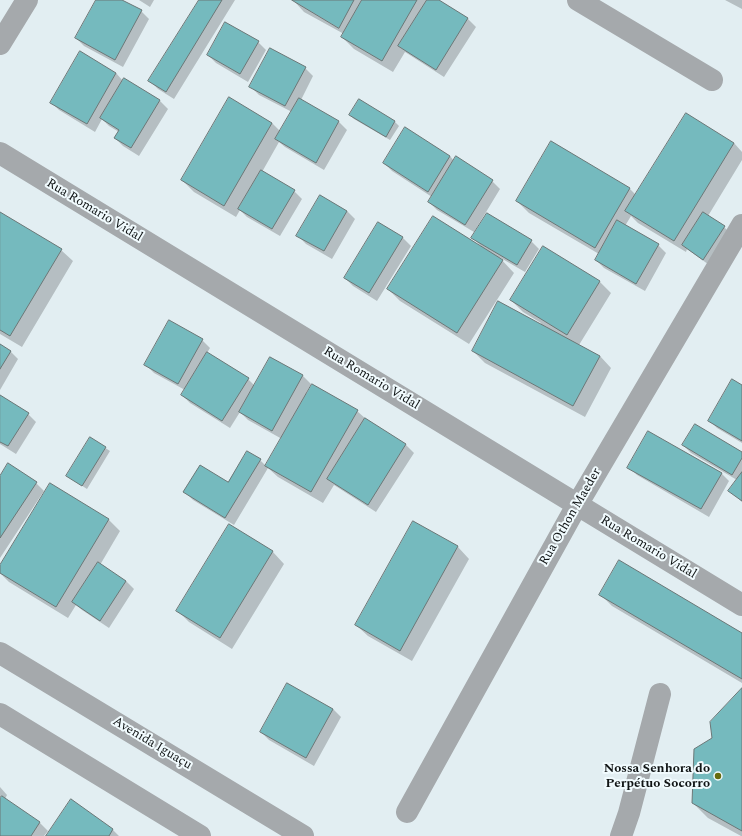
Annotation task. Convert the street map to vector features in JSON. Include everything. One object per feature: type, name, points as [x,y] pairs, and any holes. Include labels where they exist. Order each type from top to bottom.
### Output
[{"type":"street","points":[[0,44],[27,0]]},
{"type":"street","points":[[578,0],[712,80]]},
{"type":"street","name":"Rua Romario Vidal","points":[[0,153],[742,605]]},
{"type":"street","name":"Rua Othon Maeder","points":[[407,812],[577,505],[742,225]]},
{"type":"street","name":"Avenida Iguaçu","points":[[0,653],[303,836]]},
{"type":"street","points":[[621,836],[629,813],[660,694]]},
{"type":"street","points":[[0,714],[200,836]]},
{"type":"building","points":[[96,0],[122,0],[142,10],[115,60],[75,38]]},
{"type":"building","points":[[199,0],[222,0],[166,92],[148,81]]},
{"type":"building","points":[[292,0],[354,0],[339,28]]},
{"type":"building","points":[[362,0],[417,0],[382,61],[341,37]]},
{"type":"building","points":[[427,0],[439,0],[468,18],[436,70],[398,46]]},
{"type":"building","points":[[225,22],[259,41],[240,74],[207,55]]},
{"type":"building","points":[[270,48],[306,67],[285,106],[249,87]]},
{"type":"building","points":[[80,51],[116,73],[87,124],[50,103]]},
{"type":"building","points":[[124,78],[160,100],[131,148],[114,138],[119,130],[100,118]]},
{"type":"building","points":[[229,97],[272,123],[224,206],[181,180]]},
{"type":"building","points":[[299,98],[339,121],[316,163],[275,139]]},
{"type":"building","points":[[359,99],[395,121],[386,137],[349,115]]},
{"type":"building","points":[[686,113],[734,143],[674,241],[625,211]]},
{"type":"building","points":[[405,127],[450,156],[428,192],[383,163]]},
{"type":"building","points":[[551,141],[630,188],[595,248],[516,201]]},
{"type":"building","points":[[456,156],[493,180],[465,225],[428,202]]},
{"type":"building","points":[[261,170],[295,190],[272,229],[238,209]]},
{"type":"building","points":[[320,195],[347,211],[324,251],[296,236]]},
{"type":"building","points":[[0,212],[62,249],[10,336],[0,330]]},
{"type":"building","points":[[703,212],[725,226],[703,260],[682,245]]},
{"type":"building","points":[[487,213],[532,240],[517,265],[471,238]]},
{"type":"building","points":[[433,216],[503,260],[457,333],[387,289]]},
{"type":"building","points":[[617,220],[659,244],[636,284],[595,260]]},
{"type":"building","points":[[378,222],[403,237],[369,293],[344,278]]},
{"type":"building","points":[[543,246],[600,281],[567,335],[510,300]]},
{"type":"building","points":[[498,301],[600,356],[573,406],[472,351]]},
{"type":"building","points":[[169,320],[203,339],[178,384],[144,365]]},
{"type":"building","points":[[0,344],[11,351],[0,369]]},
{"type":"building","points":[[207,352],[249,378],[222,421],[181,395]]},
{"type":"building","points":[[270,357],[303,375],[272,431],[239,412]]},
{"type":"building","points":[[732,379],[742,385],[742,441],[708,421]]},
{"type":"building","points":[[312,384],[358,410],[311,492],[265,466]]},
{"type":"building","points":[[0,395],[29,413],[8,446],[0,442]]},
{"type":"building","points":[[365,418],[406,444],[368,505],[327,479]]},
{"type":"building","points":[[695,424],[742,452],[742,458],[732,475],[682,445]]},
{"type":"building","points":[[648,431],[722,473],[701,509],[627,468]]},
{"type":"building","points":[[90,437],[106,447],[82,486],[66,476]]},
{"type":"building","points":[[247,451],[261,459],[225,518],[183,492],[200,465],[228,482]]},
{"type":"building","points":[[8,463],[37,482],[0,538],[0,476]]},
{"type":"building","points":[[742,472],[742,501],[728,491]]},
{"type":"building","points":[[50,483],[109,519],[56,607],[0,573],[0,565]]},
{"type":"building","points":[[413,521],[458,546],[400,651],[355,625]]},
{"type":"building","points":[[229,524],[273,551],[220,638],[176,611]]},
{"type":"building","points":[[619,560],[742,633],[742,679],[599,595]]},
{"type":"building","points":[[98,562],[126,581],[100,621],[72,602]]},
{"type":"building","points":[[287,683],[333,709],[306,758],[260,732]]},
{"type":"building","name":"Nossa Senhora do Perpétuo Socorro","points":[[742,688],[742,831],[692,803],[694,749],[712,738],[710,722]]},
{"type":"building","points":[[2,796],[40,822],[31,836],[0,836],[0,798]]},
{"type":"building","points":[[71,799],[113,829],[109,836],[46,836]]},
{"type":"place","name":"Nossa Senhora do Perpétuo Socorro","points":[[718,776]]}]
